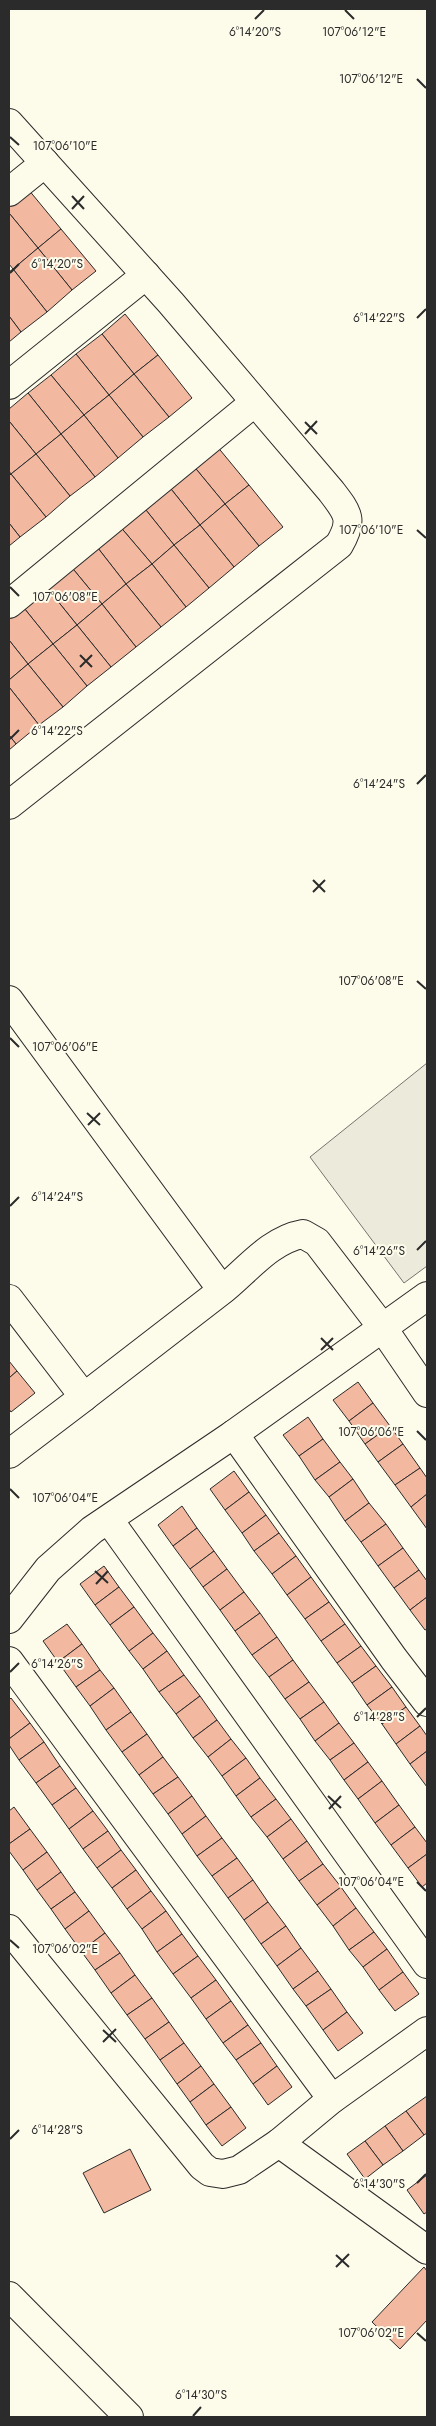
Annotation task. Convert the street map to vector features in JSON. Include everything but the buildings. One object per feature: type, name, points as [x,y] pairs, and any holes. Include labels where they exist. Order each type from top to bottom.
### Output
[{"type":"main road","points":[[9,123],[146,275],[342,505],[348,523],[348,531],[339,545],[9,805]]},
{"type":"main road","points":[[9,192],[45,163]]},
{"type":"main road","points":[[9,385],[146,275]]},
{"type":"main road","points":[[9,604],[254,402]]},
{"type":"main road","points":[[9,1000],[222,1290]]},
{"type":"main road","points":[[9,1454],[222,1290],[277,1243],[289,1236],[303,1234],[317,1242],[382,1327],[427,1393]]},
{"type":"main road","points":[[9,1619],[48,1569],[92,1530],[234,1434],[427,1296]]},
{"type":"main road","points":[[9,1299],[84,1397]]},
{"type":"main road","points":[[234,1434],[394,1659],[427,1702]]},
{"type":"main road","points":[[109,1520],[427,1964]]},
{"type":"main road","points":[[9,1661],[332,2099]]},
{"type":"main road","points":[[9,1929],[202,2166],[210,2172],[223,2174],[238,2170],[279,2142],[332,2099],[427,2031]]},
{"type":"main road","points":[[279,2142],[424,2242]]},
{"type":"main road","points":[[9,2296],[128,2417]]},
{"type":"shaded area","points":[[427,1063],[427,1266],[404,1283],[310,1157]]}]
